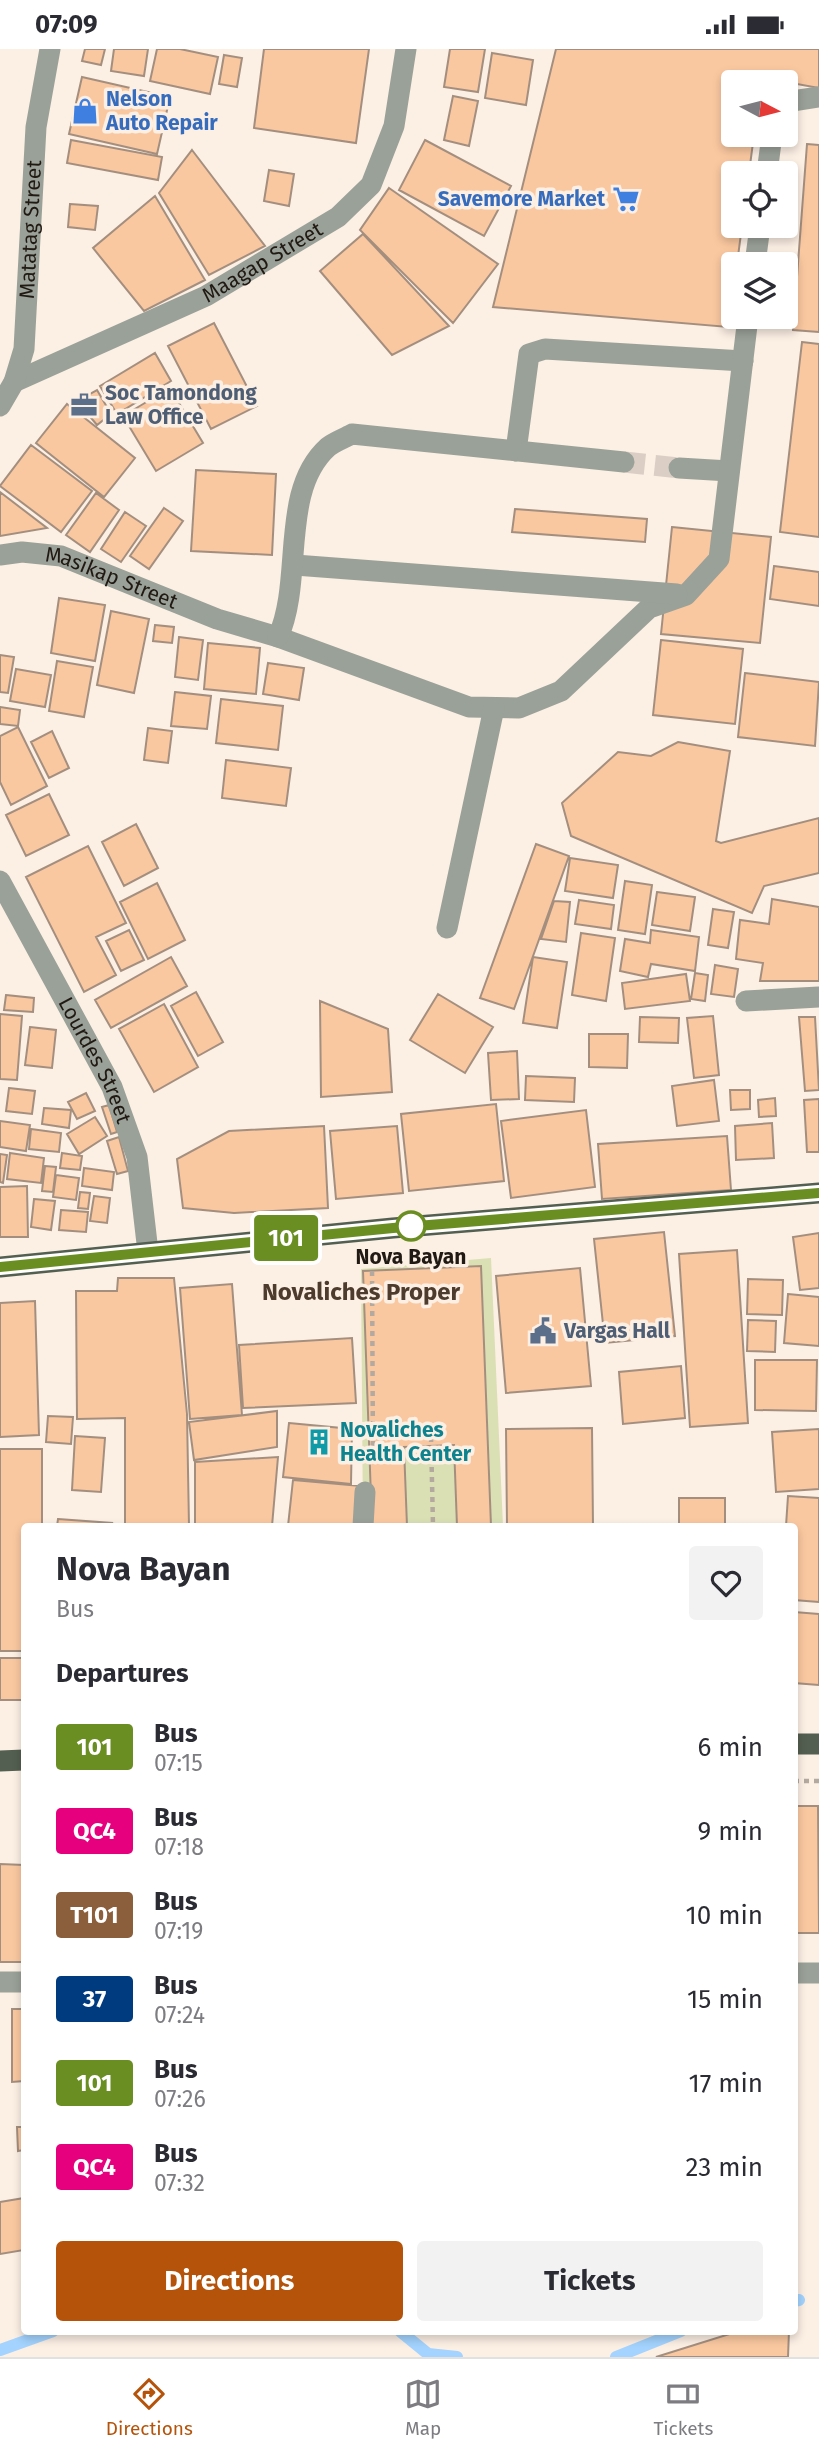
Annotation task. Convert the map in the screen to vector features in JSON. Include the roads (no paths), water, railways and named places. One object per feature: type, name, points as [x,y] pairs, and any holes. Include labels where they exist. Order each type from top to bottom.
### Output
[{"type":"main road","points":[[0,1267],[393,1228],[819,1193]]},
{"type":"main road","points":[[798,1744],[819,1744]]},
{"type":"main road","points":[[0,1761],[21,1760]]},
{"type":"street","name":"Matatag Street","points":[[0,406],[15,382],[24,349],[35,139],[50,49]]},
{"type":"street","name":"Maagap Street","points":[[15,382],[206,296],[338,217],[371,185],[394,126],[406,49]]},
{"type":"street","points":[[798,100],[819,97]]},
{"type":"street","points":[[295,565],[686,595],[719,559],[747,329]]},
{"type":"street","points":[[516,451],[529,354],[545,349],[743,361]]},
{"type":"street","points":[[278,637],[285,623],[295,565],[295,520],[309,474],[328,447],[352,435],[624,462]]},
{"type":"street","points":[[679,468],[729,471]]},
{"type":"street","name":"Masikap Street","points":[[0,555],[31,552],[61,556],[217,619],[278,637],[469,707],[519,708],[561,691],[649,608],[686,595]]},
{"type":"street","points":[[447,928],[494,708]]},
{"type":"street","name":"Lourdes Street","points":[[0,881],[10,918],[112,1087],[137,1157],[148,1252]]},
{"type":"street","points":[[746,1001],[819,997]]},
{"type":"street","points":[[363,1523],[365,1492]]},
{"type":"street","points":[[798,1973],[819,1973]]},
{"type":"street","points":[[0,1982],[21,1982]]},
{"type":"waterway","points":[[0,2350],[42,2335]]},
{"type":"waterway","points":[[405,2335],[428,2354],[457,2357]]},
{"type":"waterway","points":[[616,2357],[671,2335]]},
{"type":"tunnel","points":[[624,462],[679,468]]},
{"type":"place","name":"Nelson Auto Repair","points":[[85,111]]},
{"type":"place","name":"Savemore Market","points":[[626,199]]},
{"type":"place","name":"Soc Tamondong Law Office","points":[[84,405]]},
{"type":"place","name":"Nova Bayan","points":[[411,1226]]},
{"type":"place","name":"Vargas Hall","points":[[543,1331]]},
{"type":"place","name":"Novaliches Health Center","points":[[319,1442]]},
{"type":"district","name":"Novaliches Proper","points":[[361,1292]]}]
